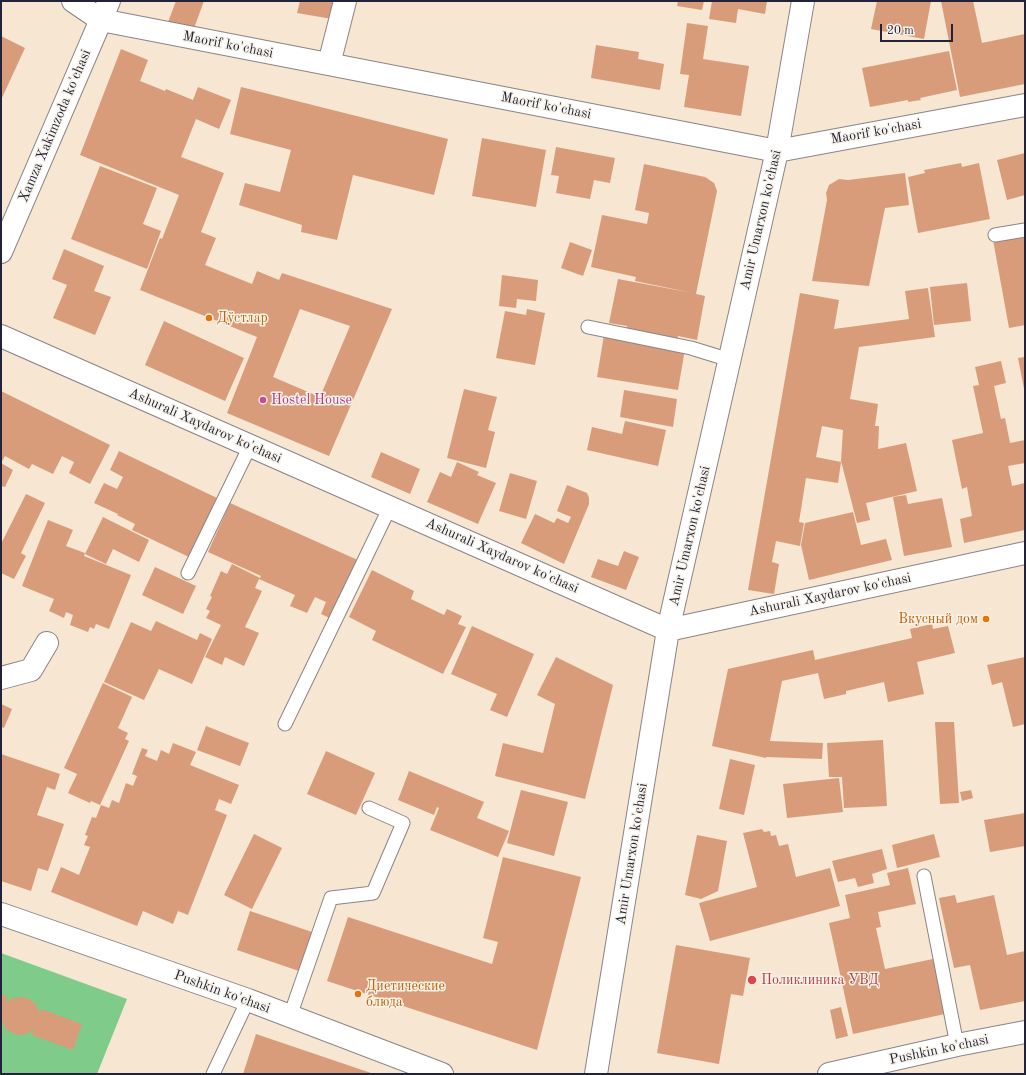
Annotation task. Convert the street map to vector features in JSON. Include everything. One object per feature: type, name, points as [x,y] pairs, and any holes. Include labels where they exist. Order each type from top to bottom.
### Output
[{"type":"street","name":"Maorif ko'chasi","points":[[73,1],[105,11],[329,64],[777,151],[1025,105]]},
{"type":"street","points":[[329,64],[345,1]]},
{"type":"street","name":"Amir Umarxon ko'chasi","points":[[596,1074],[668,630],[777,151],[803,1]]},
{"type":"street","name":"Xamza Xakimzoda ko'chasi","points":[[1,252],[105,11]]},
{"type":"street","name":"Ashurali Xaydarov ko'chasi","points":[[1,336],[668,630],[1025,553]]},
{"type":"street","points":[[1,678],[31,670],[47,643]]},
{"type":"street","name":"Pushkin ko'chasi","points":[[1,914],[248,1000],[442,1074]]},
{"type":"street","name":"Pushkin ko'chasi","points":[[829,1074],[957,1045],[1025,1032]]},
{"type":"lane","points":[[995,236],[1025,230]]},
{"type":"lane","points":[[588,327],[691,348],[730,360]]},
{"type":"lane","points":[[188,573],[250,446]]},
{"type":"lane","points":[[285,724],[390,507]]},
{"type":"lane","points":[[290,1016],[331,898],[373,893],[403,823],[369,808]]},
{"type":"lane","points":[[924,876],[957,1045]]},
{"type":"lane","points":[[213,1074],[248,1000]]},
{"type":"green space","points":[[1,953],[127,999],[97,1074],[1,1074]]},
{"type":"building","points":[[176,1],[204,1],[193,31],[168,22]]},
{"type":"building","points":[[300,1],[342,1],[338,20],[297,13]]},
{"type":"building","points":[[678,1],[704,1],[702,10],[677,6]]},
{"type":"building","points":[[712,1],[767,1],[765,14],[738,9],[736,23],[709,19]]},
{"type":"building","points":[[877,1],[931,1],[924,39],[871,29]]},
{"type":"building","points":[[941,1],[973,1],[982,43],[1025,34],[1025,84],[960,97]]},
{"type":"building","points":[[687,23],[708,26],[703,59],[749,66],[741,116],[684,107],[689,75],[680,74]]},
{"type":"building","points":[[1,36],[25,48],[1,100]]},
{"type":"building","points":[[596,45],[639,52],[638,59],[664,64],[660,90],[591,78]]},
{"type":"building","points":[[121,49],[148,60],[140,81],[165,91],[166,89],[193,100],[198,87],[231,100],[219,129],[196,119],[181,157],[224,173],[201,232],[216,238],[205,265],[252,284],[257,271],[279,280],[282,273],[392,309],[329,456],[227,413],[257,337],[140,290],[160,238],[162,239],[179,195],[80,155]],"holes":[[[300,309],[350,326],[320,397],[273,377]]]},
{"type":"building","points":[[949,51],[957,90],[920,98],[921,100],[908,102],[908,100],[870,107],[862,68]]},
{"type":"building","points":[[241,87],[448,139],[434,195],[353,175],[337,240],[301,232],[302,225],[239,205],[245,183],[280,192],[291,150],[230,134]]},
{"type":"building","points":[[482,138],[546,150],[536,207],[472,196]]},
{"type":"building","points":[[556,147],[615,158],[610,183],[594,180],[590,199],[556,193],[559,176],[551,175]]},
{"type":"building","points":[[1025,153],[1025,195],[1007,200],[997,160]]},
{"type":"building","points":[[961,163],[962,167],[979,163],[990,219],[918,233],[908,177],[925,173],[924,170]]},
{"type":"building","points":[[644,164],[705,177],[714,183],[717,191],[696,294],[705,296],[697,340],[678,336],[677,341],[626,331],[627,326],[609,323],[618,279],[693,293],[635,281],[636,277],[591,267],[602,215],[647,224],[649,213],[635,210]]},
{"type":"building","points":[[100,166],[157,188],[143,224],[161,231],[147,269],[71,239]]},
{"type":"building","points":[[905,173],[909,205],[885,208],[869,286],[812,281],[827,200],[826,193],[829,185],[839,179],[848,180]]},
{"type":"building","points":[[1025,235],[1025,325],[1009,328],[993,240]]},
{"type":"building","points":[[570,242],[592,250],[583,276],[561,268]]},
{"type":"building","points":[[64,249],[104,266],[94,291],[111,297],[95,335],[53,318],[67,285],[52,279]]},
{"type":"building","points":[[502,275],[538,280],[536,301],[517,299],[516,308],[499,306]]},
{"type":"building","points":[[967,283],[971,321],[934,325],[930,287]]},
{"type":"building","points":[[928,288],[935,337],[859,347],[850,399],[878,404],[875,426],[879,426],[878,449],[906,443],[917,491],[866,503],[870,520],[857,523],[841,461],[843,430],[822,426],[816,457],[841,462],[838,483],[806,478],[799,522],[804,523],[800,546],[776,541],[772,562],[779,564],[774,594],[748,590],[800,293],[839,300],[834,329],[909,319],[905,291]]},
{"type":"building","points":[[527,309],[545,313],[535,365],[496,358],[505,311],[526,315]]},
{"type":"building","points":[[164,321],[244,358],[225,401],[145,365]]},
{"type":"building","points":[[604,335],[685,349],[678,390],[597,377]]},
{"type":"building","points":[[1025,357],[1025,389],[1024,389],[1018,358]]},
{"type":"building","points":[[1001,361],[1006,383],[994,386],[1001,419],[1005,418],[1010,443],[1025,440],[1025,463],[1008,466],[1012,486],[1025,483],[1025,530],[964,543],[960,519],[972,516],[967,487],[962,489],[952,440],[983,433],[973,386],[979,385],[975,367]]},
{"type":"building","points":[[464,389],[497,397],[488,430],[495,432],[486,468],[447,458]]},
{"type":"building","points":[[624,390],[677,399],[673,427],[620,417]]},
{"type":"building","points":[[1,391],[110,445],[90,484],[69,473],[74,462],[62,456],[53,474],[32,464],[29,469],[5,456],[1,463]]},
{"type":"building","points":[[625,421],[666,430],[658,466],[587,450],[592,427],[622,434]]},
{"type":"building","points":[[119,451],[217,498],[189,557],[132,530],[135,524],[94,503],[104,483],[117,489],[123,477],[110,470]]},
{"type":"building","points":[[381,452],[420,469],[410,494],[371,477]]},
{"type":"building","points":[[457,462],[479,472],[477,475],[496,483],[478,524],[427,502],[440,472],[451,477]]},
{"type":"building","points":[[1,463],[13,470],[5,487],[1,486]]},
{"type":"building","points":[[510,473],[537,481],[526,519],[499,511]]},
{"type":"building","points":[[567,485],[587,493],[589,504],[564,564],[521,543],[535,514],[554,523],[557,518],[568,523],[571,517],[557,511]]},
{"type":"building","points":[[26,494],[45,503],[21,553],[26,556],[14,579],[1,573],[1,544]]},
{"type":"building","points":[[906,495],[908,504],[942,498],[952,547],[904,556],[893,497]]},
{"type":"building","points":[[230,503],[360,561],[334,620],[321,614],[326,602],[315,597],[307,613],[290,606],[295,595],[259,579],[255,588],[262,591],[245,627],[259,633],[244,666],[225,657],[222,665],[205,657],[221,625],[206,618],[210,611],[206,609],[221,571],[227,574],[232,564],[260,578],[261,576],[208,552]]},
{"type":"building","points":[[853,512],[861,545],[886,539],[892,560],[809,580],[801,545],[805,523]]},
{"type":"building","points":[[103,517],[149,540],[139,562],[113,549],[106,564],[85,554]]},
{"type":"building","points":[[48,520],[73,530],[66,546],[85,553],[84,556],[131,575],[109,629],[96,624],[94,629],[90,627],[88,632],[70,625],[73,615],[66,612],[64,618],[49,611],[54,599],[22,586]]},
{"type":"building","points":[[624,551],[639,557],[626,590],[591,577],[598,559],[618,566]]},
{"type":"building","points":[[155,567],[196,586],[183,614],[142,595]]},
{"type":"building","points":[[372,570],[414,591],[411,599],[444,615],[447,609],[462,616],[458,624],[466,627],[443,674],[372,640],[376,631],[349,617]]},
{"type":"building","points":[[156,621],[197,640],[200,633],[212,639],[192,684],[159,669],[144,700],[104,682],[131,622],[151,631]]},
{"type":"building","points":[[932,624],[933,629],[948,626],[955,653],[917,662],[924,694],[888,702],[884,682],[846,691],[846,694],[824,699],[818,673],[782,681],[770,741],[823,743],[822,759],[766,758],[712,746],[728,669],[813,650],[815,660],[912,638],[910,629]]},
{"type":"building","points":[[472,626],[534,654],[507,717],[490,710],[497,694],[451,674]]},
{"type":"building","points":[[556,657],[613,685],[585,799],[495,776],[503,743],[543,753],[555,704],[537,695]]},
{"type":"building","points":[[1025,657],[1025,724],[1013,727],[1002,682],[992,685],[987,665]]},
{"type":"building","points":[[103,683],[132,697],[118,728],[128,733],[125,739],[129,741],[100,805],[91,801],[90,803],[68,793],[77,774],[64,768]]},
{"type":"building","points":[[1,704],[12,709],[4,728],[1,727]]},
{"type":"building","points":[[935,722],[954,722],[959,803],[940,804]]},
{"type":"building","points":[[206,726],[249,743],[240,766],[197,750]]},
{"type":"building","points":[[883,740],[887,806],[844,808],[842,777],[829,777],[827,743]]},
{"type":"building","points":[[173,743],[196,752],[190,765],[239,785],[231,804],[219,799],[215,810],[227,815],[188,915],[178,911],[173,924],[143,911],[137,926],[51,892],[61,867],[79,875],[90,847],[84,845],[88,836],[85,835],[92,817],[96,818],[101,805],[109,808],[112,800],[119,803],[126,783],[133,786],[137,776],[132,774],[142,748],[148,750],[145,756],[157,761],[161,750],[169,754]]},
{"type":"building","points":[[326,751],[375,773],[356,815],[307,794]]},
{"type":"building","points":[[1,754],[60,774],[55,790],[47,787],[37,815],[64,824],[48,871],[38,868],[31,891],[1,881]]},
{"type":"building","points":[[730,759],[755,765],[744,815],[719,809]]},
{"type":"building","points":[[409,771],[484,802],[477,818],[509,831],[498,857],[430,830],[439,808],[437,807],[434,815],[398,800]]},
{"type":"building","points":[[839,778],[843,812],[787,818],[783,784]]},
{"type":"building","points":[[521,790],[568,802],[554,856],[507,843]]},
{"type":"building","points":[[971,790],[973,798],[962,801],[960,792]]},
{"type":"building","points":[[1025,813],[1025,846],[990,852],[984,820]]},
{"type":"building","points":[[762,829],[764,832],[770,831],[771,836],[776,835],[779,846],[788,844],[796,877],[830,868],[840,906],[710,941],[699,903],[757,887],[743,833]]},
{"type":"building","points":[[254,834],[282,848],[252,909],[224,895]]},
{"type":"building","points":[[934,834],[940,857],[897,868],[892,845]]},
{"type":"building","points":[[697,835],[727,841],[718,891],[701,899],[685,895]]},
{"type":"building","points":[[882,849],[887,869],[872,874],[874,883],[858,887],[855,878],[838,882],[832,861]]},
{"type":"building","points":[[503,857],[581,877],[537,1050],[327,981],[348,917],[492,964],[498,942],[483,938]]},
{"type":"building","points":[[908,868],[916,904],[878,912],[881,927],[876,928],[885,969],[933,959],[945,1014],[853,1034],[829,923],[850,918],[845,895],[890,885],[887,873]]},
{"type":"building","points":[[955,895],[957,903],[994,895],[1007,955],[1025,951],[1025,1001],[980,1010],[970,965],[954,968],[939,898]]},
{"type":"building","points":[[250,911],[312,932],[299,971],[237,950]]},
{"type":"building","points":[[676,945],[750,958],[743,996],[731,994],[719,1064],[657,1053]]},
{"type":"building","points":[[1,994],[8,997],[7,1002],[14,998],[23,997],[31,1000],[37,1006],[40,1014],[41,1009],[82,1024],[73,1050],[32,1035],[34,1030],[27,1034],[18,1035],[10,1032],[4,1026],[1,1017]]},
{"type":"building","points":[[841,1007],[848,1036],[836,1039],[830,1010]]},
{"type":"building","points":[[256,1034],[374,1074],[243,1074]]},
{"type":"place","name":"Дўстлар","points":[[209,318]]},
{"type":"place","name":"Hostel House","points":[[263,400]]},
{"type":"place","name":"Вкусный дом","points":[[986,619]]},
{"type":"place","name":"Поликлиника УВД","points":[[752,980]]},
{"type":"place","name":"Диетические блюда","points":[[358,994]]}]
